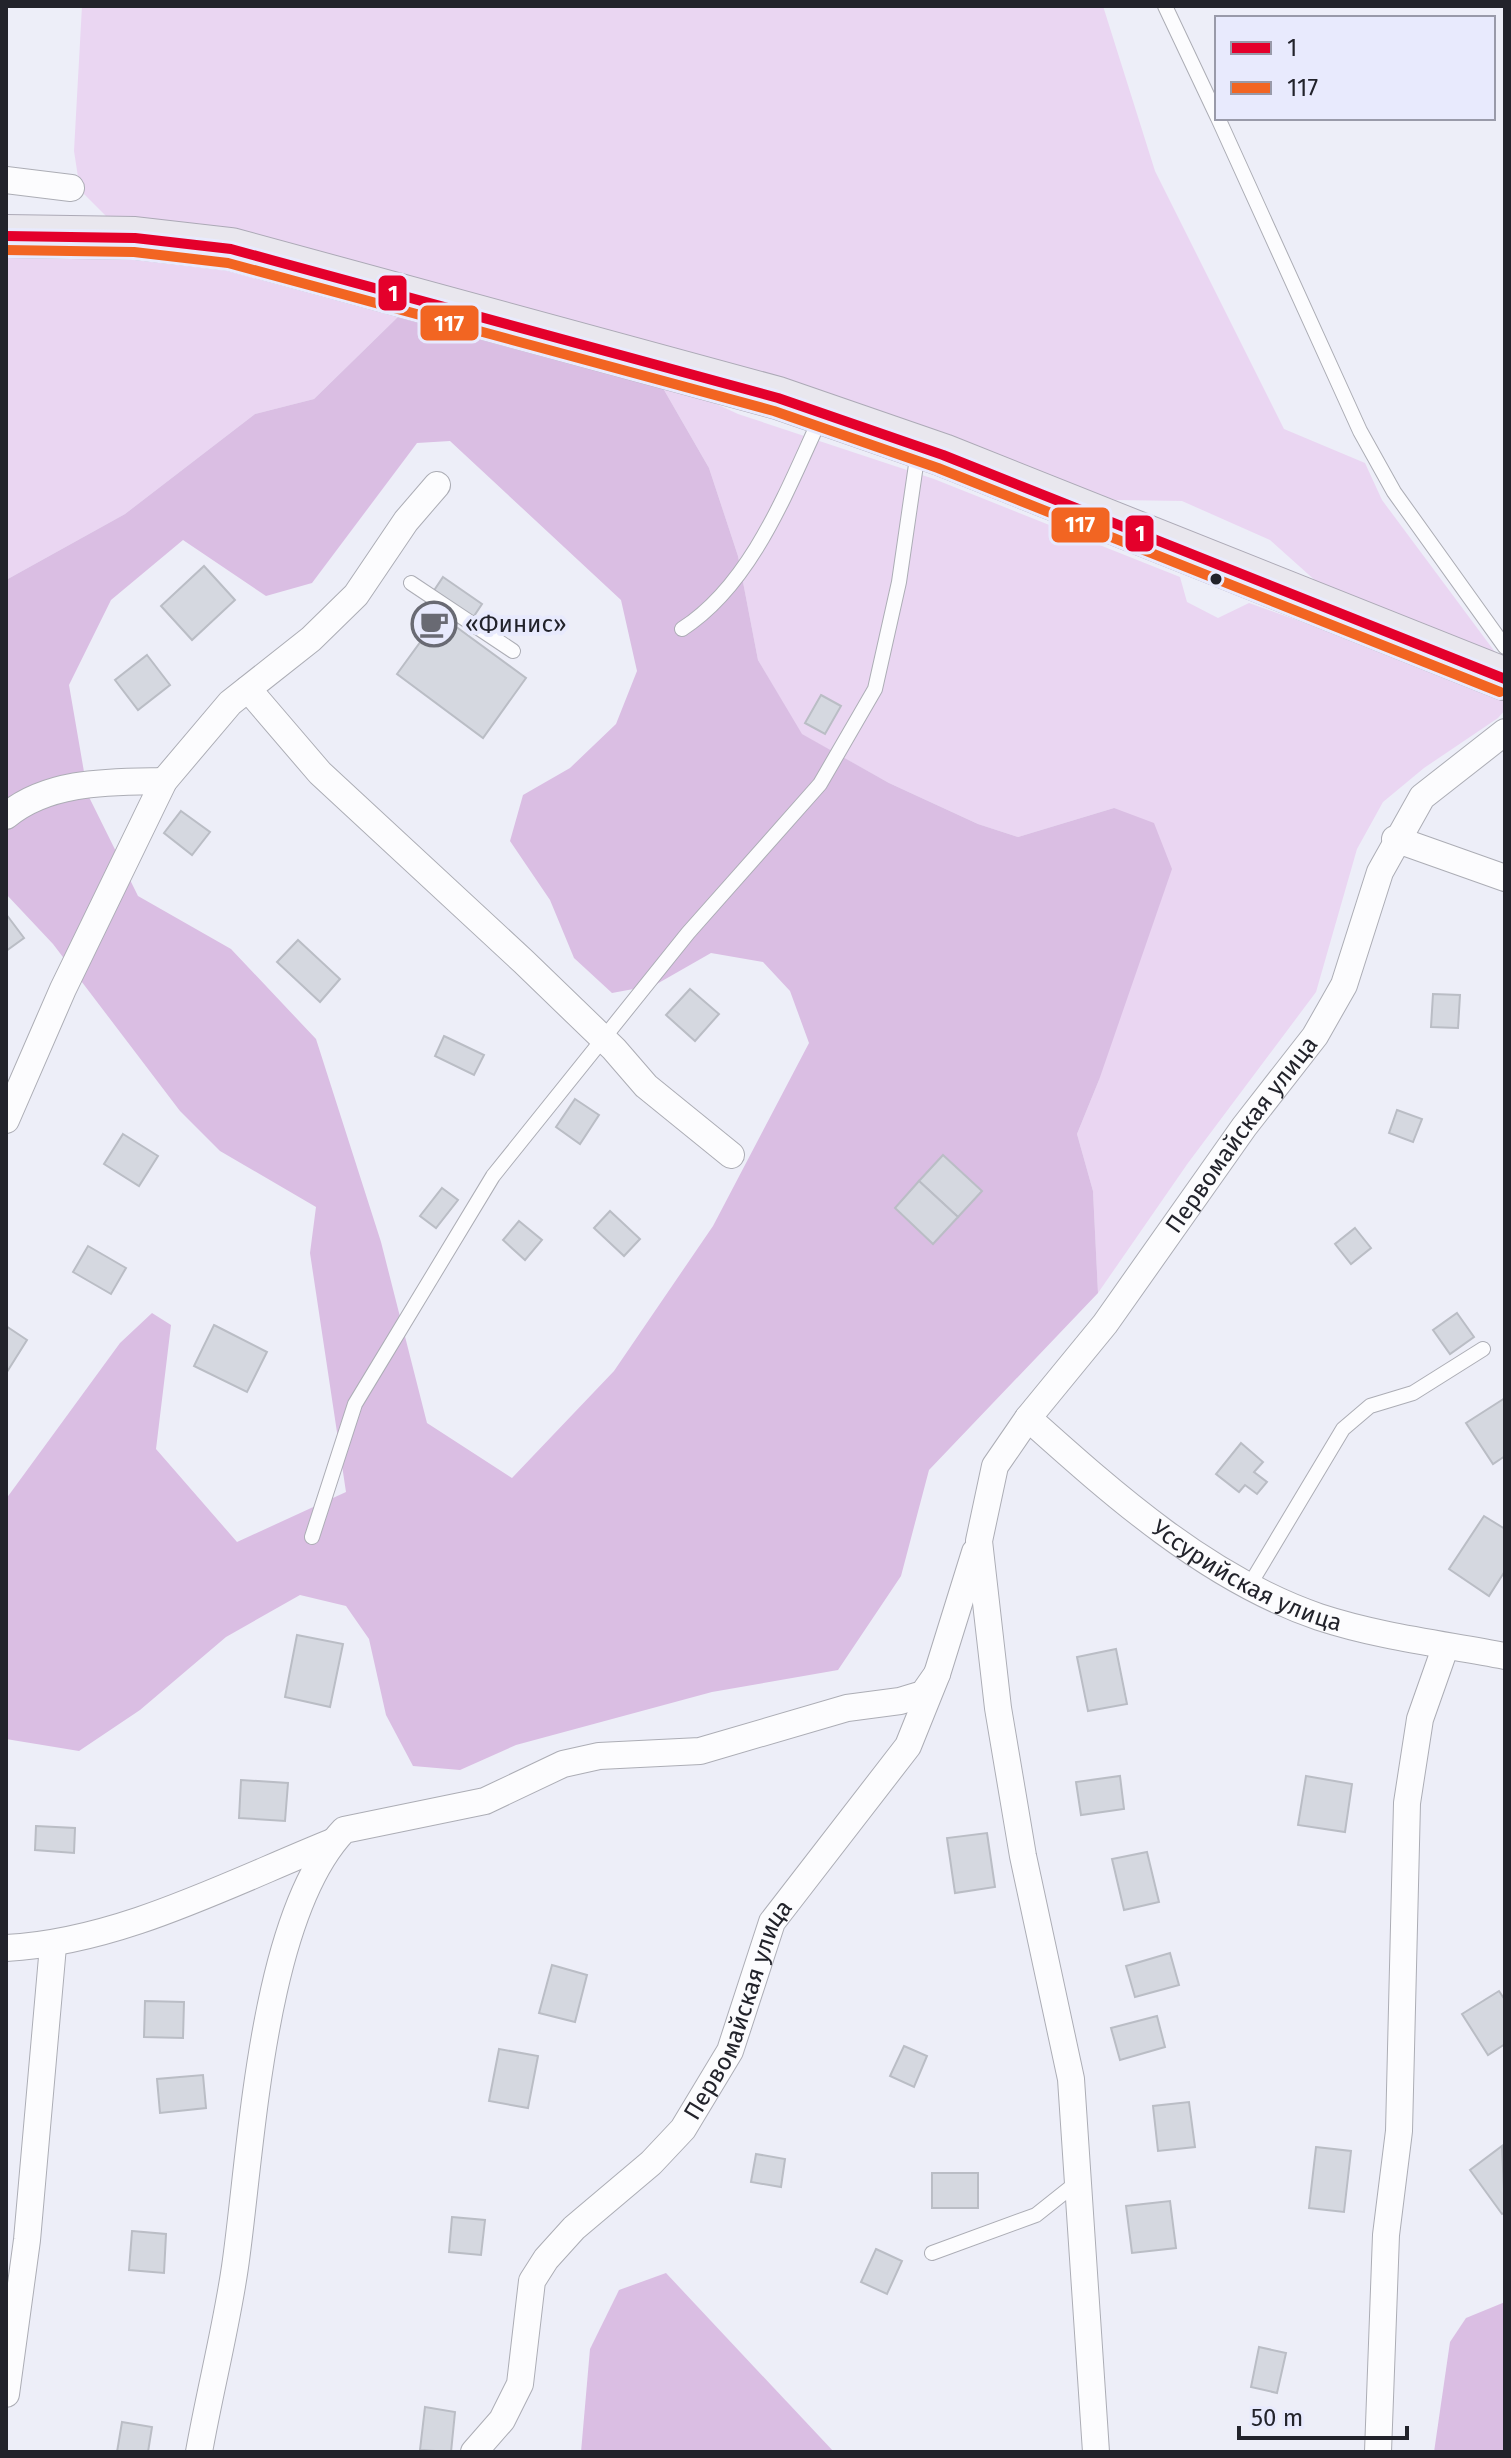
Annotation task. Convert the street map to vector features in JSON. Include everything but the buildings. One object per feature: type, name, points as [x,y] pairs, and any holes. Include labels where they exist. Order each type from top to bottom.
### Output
[{"type":"main road","points":[[6,236],[135,238],[231,249],[531,329],[822,413],[1208,558],[1505,679]]},
{"type":"street","points":[[6,180],[71,188]]},
{"type":"street","points":[[6,1120],[63,989],[164,781],[230,703],[311,639],[356,595],[406,521],[437,485]]},
{"type":"street","points":[[248,689],[320,773],[604,1039],[646,1086],[731,1155]]},
{"type":"street","name":"Первомайская улица","points":[[474,2452],[502,2420],[520,2384],[532,2281],[546,2259],[574,2228],[651,2163],[683,2129],[730,2051],[772,1922],[908,1746],[937,1674],[979,1541],[995,1466],[1028,1418],[1105,1324],[1244,1127],[1315,1036],[1344,985],[1380,872],[1395,839],[1422,797],[1505,732]]},
{"type":"street","points":[[6,816],[50,791],[104,782],[164,781]]},
{"type":"street","points":[[1395,839],[1505,878]]},
{"type":"street","name":"Уссурийская улица","points":[[1028,1418],[1110,1491],[1249,1586],[1319,1617],[1445,1648],[1505,1656]]},
{"type":"street","name":"Первомайская улица","points":[[979,1541],[998,1708],[1034,1917],[1071,2079],[1080,2180],[1081,2275],[1096,2452]]},
{"type":"street","points":[[1378,2452],[1386,2235],[1399,2131],[1407,1803],[1420,1719],[1445,1648]]},
{"type":"street","points":[[199,2452],[235,2268],[255,2098],[276,1983],[300,1905],[332,1842],[344,1830],[485,1801],[563,1764],[599,1756],[700,1751],[847,1708],[900,1701],[923,1694],[937,1674]]},
{"type":"street","points":[[6,1948],[53,1946],[156,1913],[332,1842]]},
{"type":"street","points":[[6,2394],[27,2240],[53,1946]]},
{"type":"lane","points":[[1165,6],[1215,111]]},
{"type":"lane","points":[[1219,120],[1360,431],[1394,492],[1505,647]]},
{"type":"lane","points":[[682,629],[705,614],[769,530],[822,413]]},
{"type":"lane","points":[[312,1537],[355,1404],[493,1176],[688,933],[820,784],[875,689],[899,582],[919,447]]},
{"type":"lane","points":[[411,583],[513,651]]},
{"type":"lane","points":[[1249,1586],[1343,1429],[1370,1406],[1413,1393],[1483,1349]]},
{"type":"lane","points":[[932,2253],[1036,2215],[1080,2180]]},
{"type":"shaded area","points":[[82,6],[1103,6],[1155,171],[1284,429],[1365,463],[1382,500],[1495,652],[1318,583],[1270,540],[1182,501],[1116,500],[291,246],[202,224],[106,216],[80,190],[74,151]]},
{"type":"shaded area","points":[[6,252],[239,265],[404,311],[314,399],[255,414],[125,514],[6,580]]},
{"type":"shaded area","points":[[404,311],[656,376],[709,468],[738,556],[758,660],[802,734],[889,783],[978,824],[1018,837],[1114,808],[1154,823],[1172,869],[1099,1080],[1077,1134],[1093,1191],[1098,1293],[929,1470],[901,1576],[838,1670],[712,1692],[516,1745],[460,1770],[413,1766],[386,1715],[369,1639],[346,1606],[300,1595],[226,1637],[140,1710],[79,1751],[6,1739],[6,1499],[120,1343],[152,1313],[171,1325],[156,1449],[237,1542],[346,1492],[310,1253],[316,1207],[220,1151],[180,1111],[53,944],[6,894],[6,580],[125,514],[255,414],[314,399]],"holes":[[[450,441],[621,600],[637,671],[616,724],[570,768],[523,795],[510,841],[550,900],[574,958],[612,993],[655,985],[711,953],[763,962],[790,991],[809,1043],[713,1226],[614,1371],[512,1478],[427,1423],[381,1242],[316,1039],[231,949],[138,896],[88,795],[69,685],[111,600],[183,540],[266,596],[312,583],[417,443]]]},
{"type":"shaded area","points":[[656,376],[738,414],[934,479],[1180,577],[1187,602],[1218,618],[1249,603],[1505,694],[1505,710],[1498,718],[1424,768],[1383,802],[1357,849],[1316,992],[1188,1163],[1098,1293],[1093,1191],[1077,1134],[1099,1080],[1114,808],[1018,837],[978,824],[889,783],[801,734],[758,660],[738,556],[709,468]]},
{"type":"shaded area","points":[[666,2273],[834,2452],[581,2452],[590,2349],[619,2290]]},
{"type":"shaded area","points":[[1505,2302],[1505,2452],[1434,2452],[1450,2342],[1466,2318]]},
{"type":"transit line","name":"1","points":[[6,236],[135,238],[231,249],[778,398],[943,455],[1505,679]]},
{"type":"transit line","name":"117","points":[[6,250],[134,252],[228,263],[774,411],[938,468],[1500,692]]},
{"type":"place","name":"«Финис»","points":[[434,624]]}]
